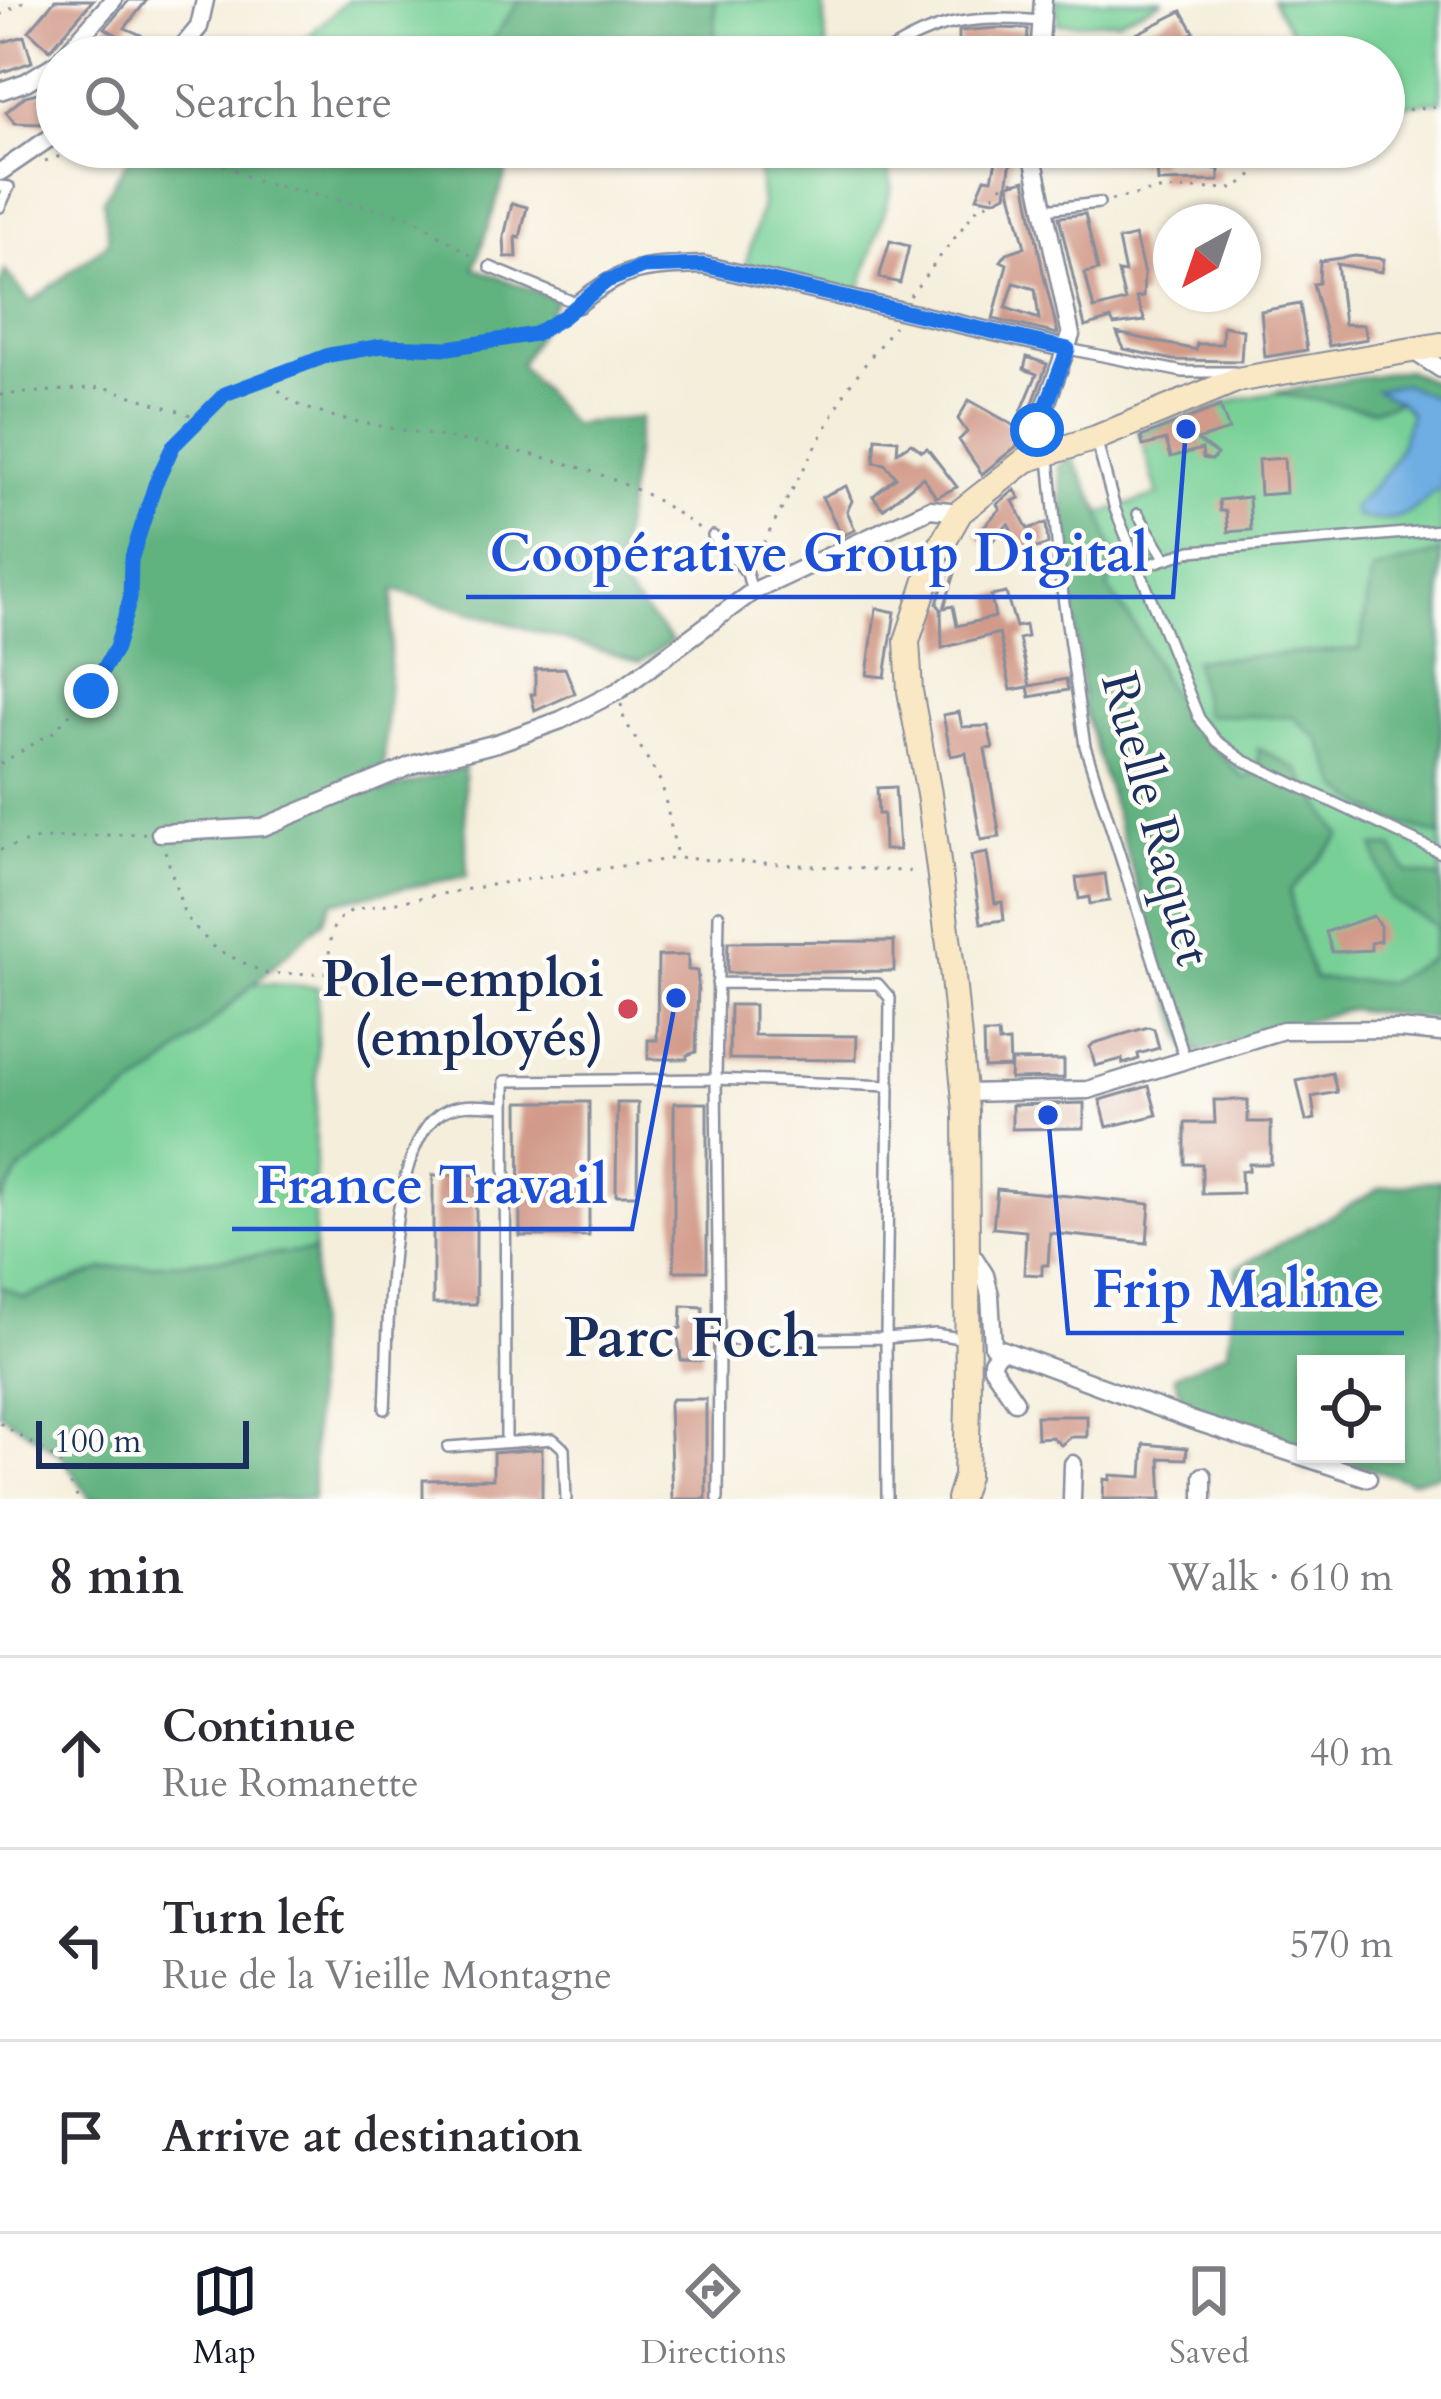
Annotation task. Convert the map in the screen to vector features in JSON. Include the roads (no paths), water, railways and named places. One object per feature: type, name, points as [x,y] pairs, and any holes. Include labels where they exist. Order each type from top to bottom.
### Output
[{"type":"main road","points":[[959,1499],[967,1446],[964,1093],[907,641],[935,556],[960,512],[1038,456],[1096,438],[1236,380],[1441,345]]},
{"type":"main road","points":[[945,1499],[967,1446]]},
{"type":"street","points":[[81,36],[113,0]]},
{"type":"street","points":[[192,36],[206,0]]},
{"type":"street","points":[[1041,36],[1042,0]]},
{"type":"street","points":[[0,92],[36,76]]},
{"type":"street","points":[[0,172],[36,147]]},
{"type":"street","points":[[1034,168],[1070,326],[1038,456]]},
{"type":"street","points":[[578,304],[607,281],[643,267],[703,265],[1068,349]]},
{"type":"street","points":[[1413,351],[1441,369]]},
{"type":"street","points":[[160,833],[263,827],[415,764],[561,720],[618,691],[749,582],[930,508],[960,512]]},
{"type":"street","points":[[964,1093],[1088,1090],[1283,1030],[1441,1033]]},
{"type":"street","points":[[965,1258],[975,1259],[985,1275],[993,1346],[1191,1420],[1368,1478]]},
{"type":"street","points":[[1001,1350],[992,1367],[1015,1401]]},
{"type":"street","points":[[1072,1464],[1072,1499]]},
{"type":"street","points":[[1203,1476],[1203,1499]]},
{"type":"lane","points":[[919,36],[961,19],[1042,21]]},
{"type":"lane","points":[[0,185],[9,187],[0,206]]},
{"type":"lane","points":[[1044,209],[1099,202]]},
{"type":"lane","points":[[490,267],[578,304]]},
{"type":"lane","points":[[1068,349],[1183,371],[1253,377]]},
{"type":"lane","points":[[1096,438],[1115,509],[1138,568],[1198,718],[1217,741],[1261,769],[1441,853]]},
{"type":"lane","name":"Ruelle Raquet","points":[[1038,456],[1085,746],[1185,1060]]},
{"type":"lane","points":[[1138,514],[1166,560]]},
{"type":"lane","points":[[1138,568],[1191,551],[1441,530]]},
{"type":"lane","points":[[712,536],[749,582]]},
{"type":"lane","points":[[718,1499],[719,915]]},
{"type":"lane","points":[[717,983],[878,984],[890,998],[887,1499]]},
{"type":"lane","points":[[506,1442],[505,1081],[716,1079],[889,1086]]},
{"type":"lane","points":[[385,1409],[398,1204],[410,1155],[441,1113],[465,1104],[505,1108]]},
{"type":"lane","points":[[719,1340],[934,1334],[966,1339]]},
{"type":"lane","points":[[448,1447],[553,1439],[564,1449],[566,1499]]},
{"type":"water","points":[[1404,384],[1441,401],[1441,491],[1435,490],[1418,506],[1389,519],[1356,516],[1353,508],[1396,455],[1410,413],[1376,390]]},
{"type":"place","name":"Coopérative Group Digital","points":[[1186,429]]},
{"type":"place","name":"France Travail","points":[[676,998]]},
{"type":"place","name":"Pole-emploi (employés)","points":[[628,1009]]},
{"type":"place","name":"Frip Maline","points":[[1048,1115]]},
{"type":"district","name":"Parc Foch","points":[[691,1338]]}]
